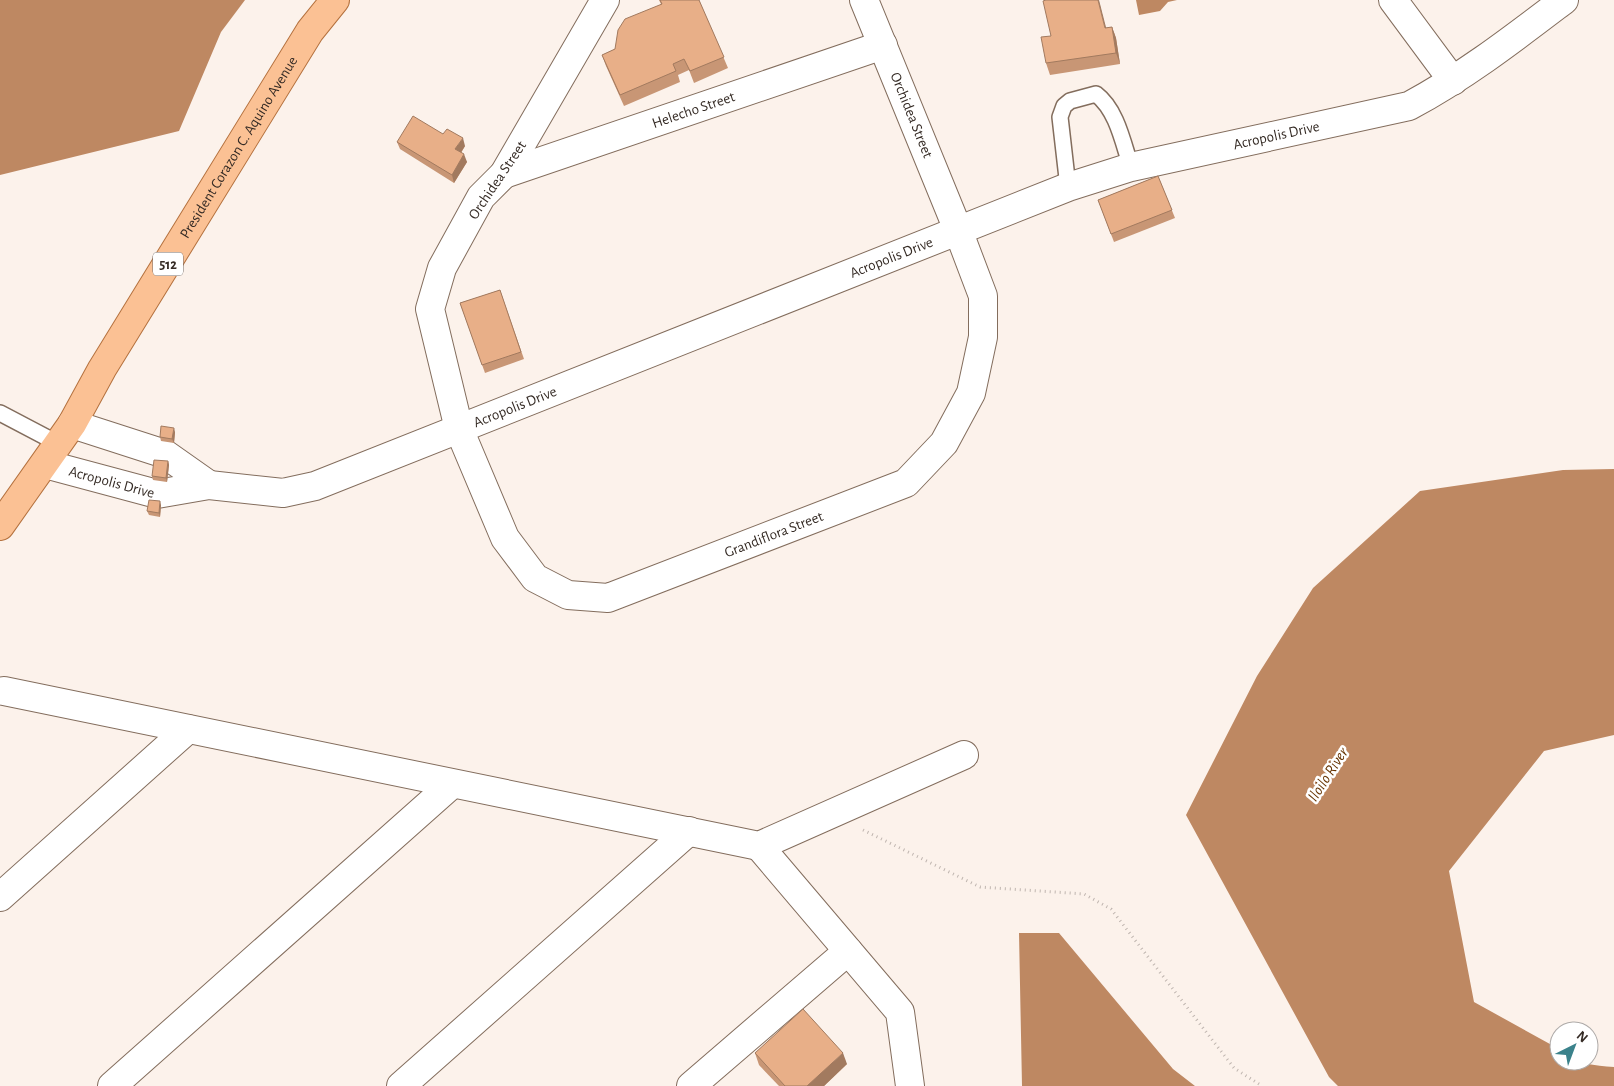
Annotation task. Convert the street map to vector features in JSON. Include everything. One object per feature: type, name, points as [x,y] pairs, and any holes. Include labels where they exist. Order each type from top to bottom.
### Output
[{"type":"main road","name":"President Corazon C. Aquino Avenue","points":[[0,526],[59,444],[102,369],[310,31],[335,0]]},
{"type":"street","name":"Orchidea Street","points":[[460,429],[430,309],[442,268],[481,197],[504,174],[605,0]]},
{"type":"street","name":"Orchidea Street","points":[[864,0],[958,230]]},
{"type":"street","points":[[1392,0],[1453,81]]},
{"type":"street","name":"Acropolis Drive","points":[[59,444],[157,494],[209,485],[284,493],[316,486],[1068,187],[1131,167],[1409,106],[1453,81],[1564,0]]},
{"type":"street","name":"Helecho Street","points":[[504,174],[883,45]]},
{"type":"street","name":"Grandiflora Street","points":[[460,429],[505,538],[535,578],[568,595],[608,598],[906,483],[944,443],[971,393],[982,337],[983,296],[958,230]]},
{"type":"street","name":"Acropolis Drive","points":[[59,444],[165,454],[209,485]]},
{"type":"street","points":[[4,691],[759,846],[964,755]]},
{"type":"street","points":[[0,897],[188,729]]},
{"type":"street","points":[[112,1086],[452,784]]},
{"type":"street","points":[[402,1086],[689,831]]},
{"type":"street","points":[[759,846],[900,1012],[910,1086]]},
{"type":"street","points":[[691,1086],[848,951]]},
{"type":"lane","points":[[1068,187],[1060,118],[1064,106],[1070,101],[1096,94],[1104,100],[1117,125],[1131,167]]},
{"type":"lane","points":[[0,413],[59,444]]},
{"type":"path","points":[[831,814],[980,887],[1084,894],[1111,909],[1234,1068],[1262,1086]]},
{"type":"water","points":[[0,0],[245,0],[221,32],[179,131],[0,175]]},
{"type":"water","points":[[1136,0],[1177,0],[1168,2],[1160,11],[1139,15]]},
{"type":"water","name":"Iloilo River","points":[[1614,469],[1614,735],[1544,751],[1449,871],[1474,1002],[1549,1043],[1549,1071],[1599,1071],[1599,1066],[1614,1067],[1614,1086],[1338,1086],[1329,1077],[1186,815],[1257,676],[1313,588],[1420,491],[1563,470]]},
{"type":"water","points":[[1019,933],[1059,933],[1173,1069],[1195,1086],[1022,1086]]},
{"type":"building","points":[[660,0],[699,0],[724,57],[690,71],[684,59],[673,64],[676,71],[620,95],[602,55],[615,49],[618,30],[625,19],[662,4]]},
{"type":"building","points":[[1098,0],[1105,28],[1112,27],[1116,53],[1046,63],[1041,37],[1051,36],[1043,1]]},
{"type":"building","points":[[413,116],[443,134],[447,129],[463,138],[455,149],[464,154],[452,175],[397,142]]},
{"type":"building","points":[[1158,176],[1172,210],[1111,234],[1098,200]]},
{"type":"building","points":[[500,290],[521,352],[482,365],[460,303]]},
{"type":"building","points":[[161,426],[174,428],[172,439],[160,437]]},
{"type":"building","points":[[154,460],[168,461],[166,478],[152,476]]},
{"type":"building","points":[[149,500],[160,501],[159,513],[147,511]]},
{"type":"building","points":[[803,1009],[843,1053],[807,1086],[785,1086],[755,1053]]}]
